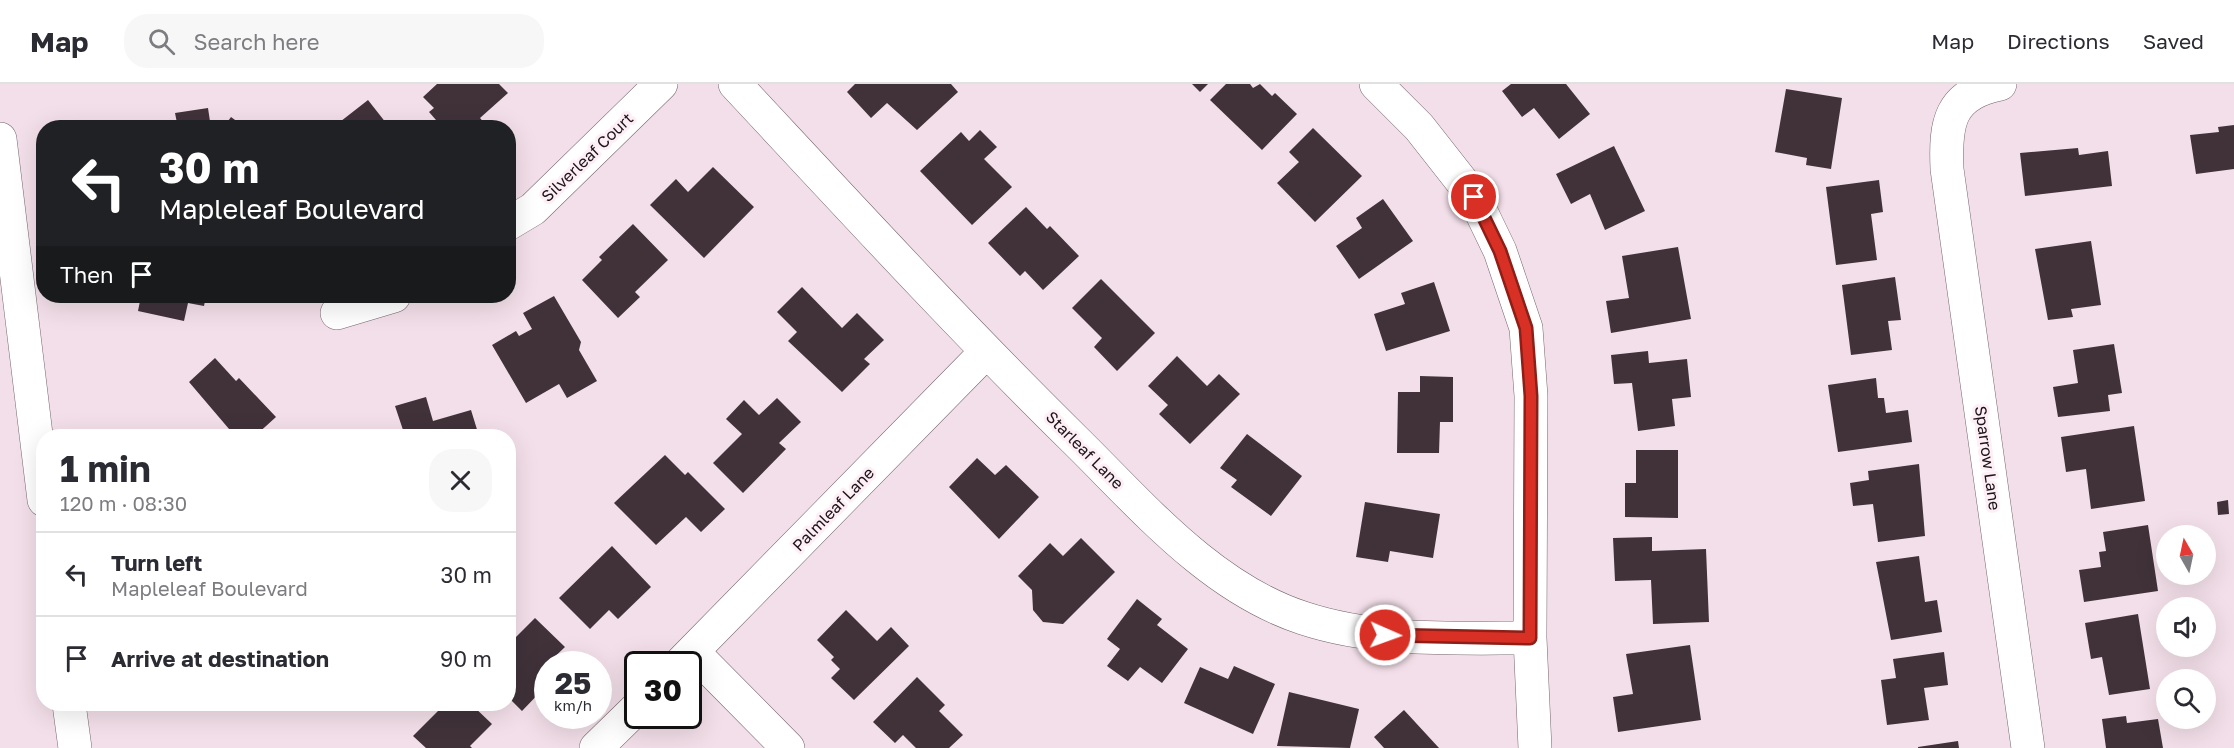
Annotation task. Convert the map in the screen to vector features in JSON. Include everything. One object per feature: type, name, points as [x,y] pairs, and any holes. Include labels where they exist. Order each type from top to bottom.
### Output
[{"type":"street","name":"Silverleaf Court","points":[[516,219],[533,208],[661,84]]},
{"type":"street","name":"Starleaf Lane","points":[[735,84],[986,352],[1169,533],[1207,565],[1254,596],[1301,618],[1362,634],[1530,638]]},
{"type":"street","points":[[1376,84],[1419,127],[1474,197],[1500,251],[1526,328],[1531,396],[1530,638],[1535,748]]},
{"type":"street","name":"Sparrow Lane","points":[[2000,84],[1980,88],[1959,104],[1946,135],[1947,169],[2028,748]]},
{"type":"street","points":[[0,139],[14,380],[36,468]]},
{"type":"street","points":[[337,313],[371,303]]},
{"type":"street","name":"Palmleaf Lane","points":[[694,651],[986,352]]},
{"type":"street","points":[[702,671],[788,748]]},
{"type":"street","points":[[70,711],[75,748]]},
{"type":"street","points":[[596,748],[624,721]]},
{"type":"building","points":[[437,84],[499,84],[508,93],[480,118],[482,120],[436,120],[429,112],[434,108],[423,97]]},
{"type":"building","points":[[855,84],[951,84],[958,92],[917,130],[887,103],[871,118],[847,92]]},
{"type":"building","points":[[1192,84],[1208,84],[1200,92]]},
{"type":"building","points":[[1226,84],[1250,84],[1253,88],[1260,84],[1272,96],[1275,93],[1297,114],[1262,150],[1210,100]]},
{"type":"building","points":[[1511,84],[1566,84],[1590,114],[1559,139],[1534,108],[1522,117],[1502,91]]},
{"type":"building","points":[[1786,89],[1842,98],[1831,169],[1806,165],[1807,158],[1775,152]]},
{"type":"building","points":[[368,100],[384,120],[342,120]]},
{"type":"building","points":[[208,108],[210,120],[176,120],[175,113]]},
{"type":"building","points":[[2234,125],[2234,169],[2196,174],[2190,135],[2219,132],[2218,127]]},
{"type":"building","points":[[1313,128],[1362,176],[1315,222],[1277,183],[1299,162],[1289,152]]},
{"type":"building","points":[[980,130],[997,147],[984,159],[1012,187],[972,225],[920,171],[961,132],[969,141]]},
{"type":"building","points":[[1614,146],[1645,211],[1605,230],[1590,194],[1571,204],[1556,174]]},
{"type":"building","points":[[2078,148],[2079,155],[2108,151],[2112,186],[2025,196],[2020,153]]},
{"type":"building","points":[[713,167],[754,207],[704,258],[650,205],[676,179],[688,192]]},
{"type":"building","points":[[1879,180],[1883,212],[1871,214],[1877,260],[1836,265],[1826,187]]},
{"type":"building","points":[[1383,199],[1413,241],[1359,279],[1336,246],[1362,228],[1356,218]]},
{"type":"building","points":[[1026,207],[1047,229],[1050,226],[1079,256],[1043,290],[1025,271],[1020,276],[988,243]]},
{"type":"building","points":[[633,224],[668,260],[635,292],[640,297],[618,318],[582,280],[602,260],[599,257]]},
{"type":"building","points":[[2091,241],[2101,305],[2071,309],[2073,317],[2048,320],[2035,249]]},
{"type":"building","points":[[1678,247],[1691,319],[1611,333],[1606,301],[1629,298],[1622,256]]},
{"type":"building","points":[[1895,277],[1901,320],[1888,321],[1892,350],[1851,355],[1842,285]]},
{"type":"building","points":[[1101,279],[1155,333],[1117,371],[1094,347],[1102,338],[1072,308]]},
{"type":"building","points":[[1434,282],[1450,331],[1386,351],[1374,314],[1405,304],[1401,293]]},
{"type":"building","points":[[802,287],[842,328],[857,313],[884,340],[864,359],[870,364],[842,392],[788,341],[797,332],[777,312]]},
{"type":"building","points":[[554,296],[581,342],[579,350],[597,381],[567,398],[559,384],[526,403],[492,345],[516,331],[519,336],[532,329],[523,313]]},
{"type":"building","points":[[140,303],[188,303],[184,321],[138,311]]},
{"type":"building","points":[[188,303],[205,303],[204,306]]},
{"type":"building","points":[[2114,344],[2122,393],[2108,395],[2110,411],[2058,417],[2053,387],[2078,383],[2073,350]]},
{"type":"building","points":[[1648,351],[1649,363],[1687,359],[1691,397],[1672,399],[1675,426],[1638,431],[1632,383],[1614,384],[1611,355]]},
{"type":"building","points":[[1177,356],[1207,386],[1219,374],[1240,394],[1190,444],[1159,414],[1168,405],[1148,386]]},
{"type":"building","points":[[215,358],[236,381],[239,378],[276,417],[263,429],[229,429],[189,382]]},
{"type":"building","points":[[1420,376],[1453,377],[1453,422],[1440,422],[1439,453],[1397,453],[1398,392],[1420,392]]},
{"type":"building","points":[[1876,378],[1878,398],[1884,398],[1886,413],[1908,410],[1912,442],[1838,452],[1828,385]]},
{"type":"building","points":[[426,397],[433,421],[471,410],[477,429],[403,429],[395,406]]},
{"type":"building","points":[[777,398],[801,422],[779,443],[786,449],[743,493],[713,463],[742,434],[726,419],[744,400],[759,415]]},
{"type":"building","points":[[2134,426],[2145,501],[2091,509],[2086,469],[2066,472],[2061,437]]},
{"type":"building","points":[[1247,434],[1302,476],[1271,516],[1231,487],[1237,480],[1220,468]]},
{"type":"building","points":[[1636,450],[1678,450],[1678,518],[1625,517],[1625,483],[1636,483]]},
{"type":"building","points":[[665,455],[685,475],[688,472],[725,509],[701,532],[686,517],[656,545],[614,503]]},
{"type":"building","points":[[977,458],[995,475],[1006,465],[1039,497],[999,539],[949,487]]},
{"type":"building","points":[[1919,464],[1925,536],[1878,542],[1873,504],[1853,506],[1850,483],[1869,480],[1868,471]]},
{"type":"building","points":[[2228,500],[2229,514],[2218,515],[2217,502]]},
{"type":"building","points":[[1365,502],[1440,514],[1433,558],[1390,551],[1388,562],[1356,557]]},
{"type":"building","points":[[2148,525],[2158,591],[2084,602],[2079,570],[2101,567],[2099,552],[2106,551],[2103,532]]},
{"type":"building","points":[[1652,537],[1652,551],[1706,549],[1709,622],[1653,624],[1651,580],[1615,581],[1613,538]]},
{"type":"building","points":[[1081,538],[1115,572],[1063,624],[1043,622],[1033,610],[1032,590],[1018,576],[1050,543],[1063,556]]},
{"type":"building","points":[[612,546],[651,587],[618,619],[609,610],[590,629],[559,598]]},
{"type":"building","points":[[1919,556],[1925,602],[1937,600],[1942,632],[1891,640],[1876,562]]},
{"type":"building","points":[[1137,599],[1162,619],[1157,625],[1188,649],[1162,683],[1140,667],[1128,681],[1107,666],[1120,649],[1107,639]]},
{"type":"building","points":[[846,610],[877,641],[891,627],[909,646],[854,700],[831,678],[840,669],[831,660],[834,657],[817,640]]},
{"type":"building","points":[[2138,614],[2150,689],[2109,695],[2102,657],[2091,659],[2085,623]]},
{"type":"building","points":[[535,618],[565,647],[561,651],[534,651],[534,698],[522,711],[516,705],[516,637]]},
{"type":"building","points":[[1690,645],[1701,720],[1618,732],[1613,697],[1633,694],[1626,654]]},
{"type":"building","points":[[1944,652],[1948,685],[1924,688],[1929,720],[1887,725],[1881,680],[1896,678],[1893,659]]},
{"type":"building","points":[[1234,666],[1275,684],[1253,734],[1184,703],[1200,667],[1228,679]]},
{"type":"building","points":[[917,677],[945,705],[939,711],[963,735],[949,748],[916,748],[903,735],[895,743],[873,722]]},
{"type":"building","points":[[1289,692],[1359,709],[1350,748],[1277,746]]},
{"type":"building","points":[[1404,710],[1439,748],[1384,748],[1374,737]]},
{"type":"building","points":[[438,711],[478,711],[492,724],[470,746],[472,748],[426,748],[413,736]]},
{"type":"building","points":[[2126,716],[2127,723],[2156,719],[2156,729],[2160,729],[2163,748],[2106,748],[2102,719]]},
{"type":"building","points":[[1958,741],[1959,748],[1918,748],[1918,747]]},
{"type":"route","points":[[1385,635],[1530,638],[1531,396],[1526,328],[1500,251],[1474,197]]}]
